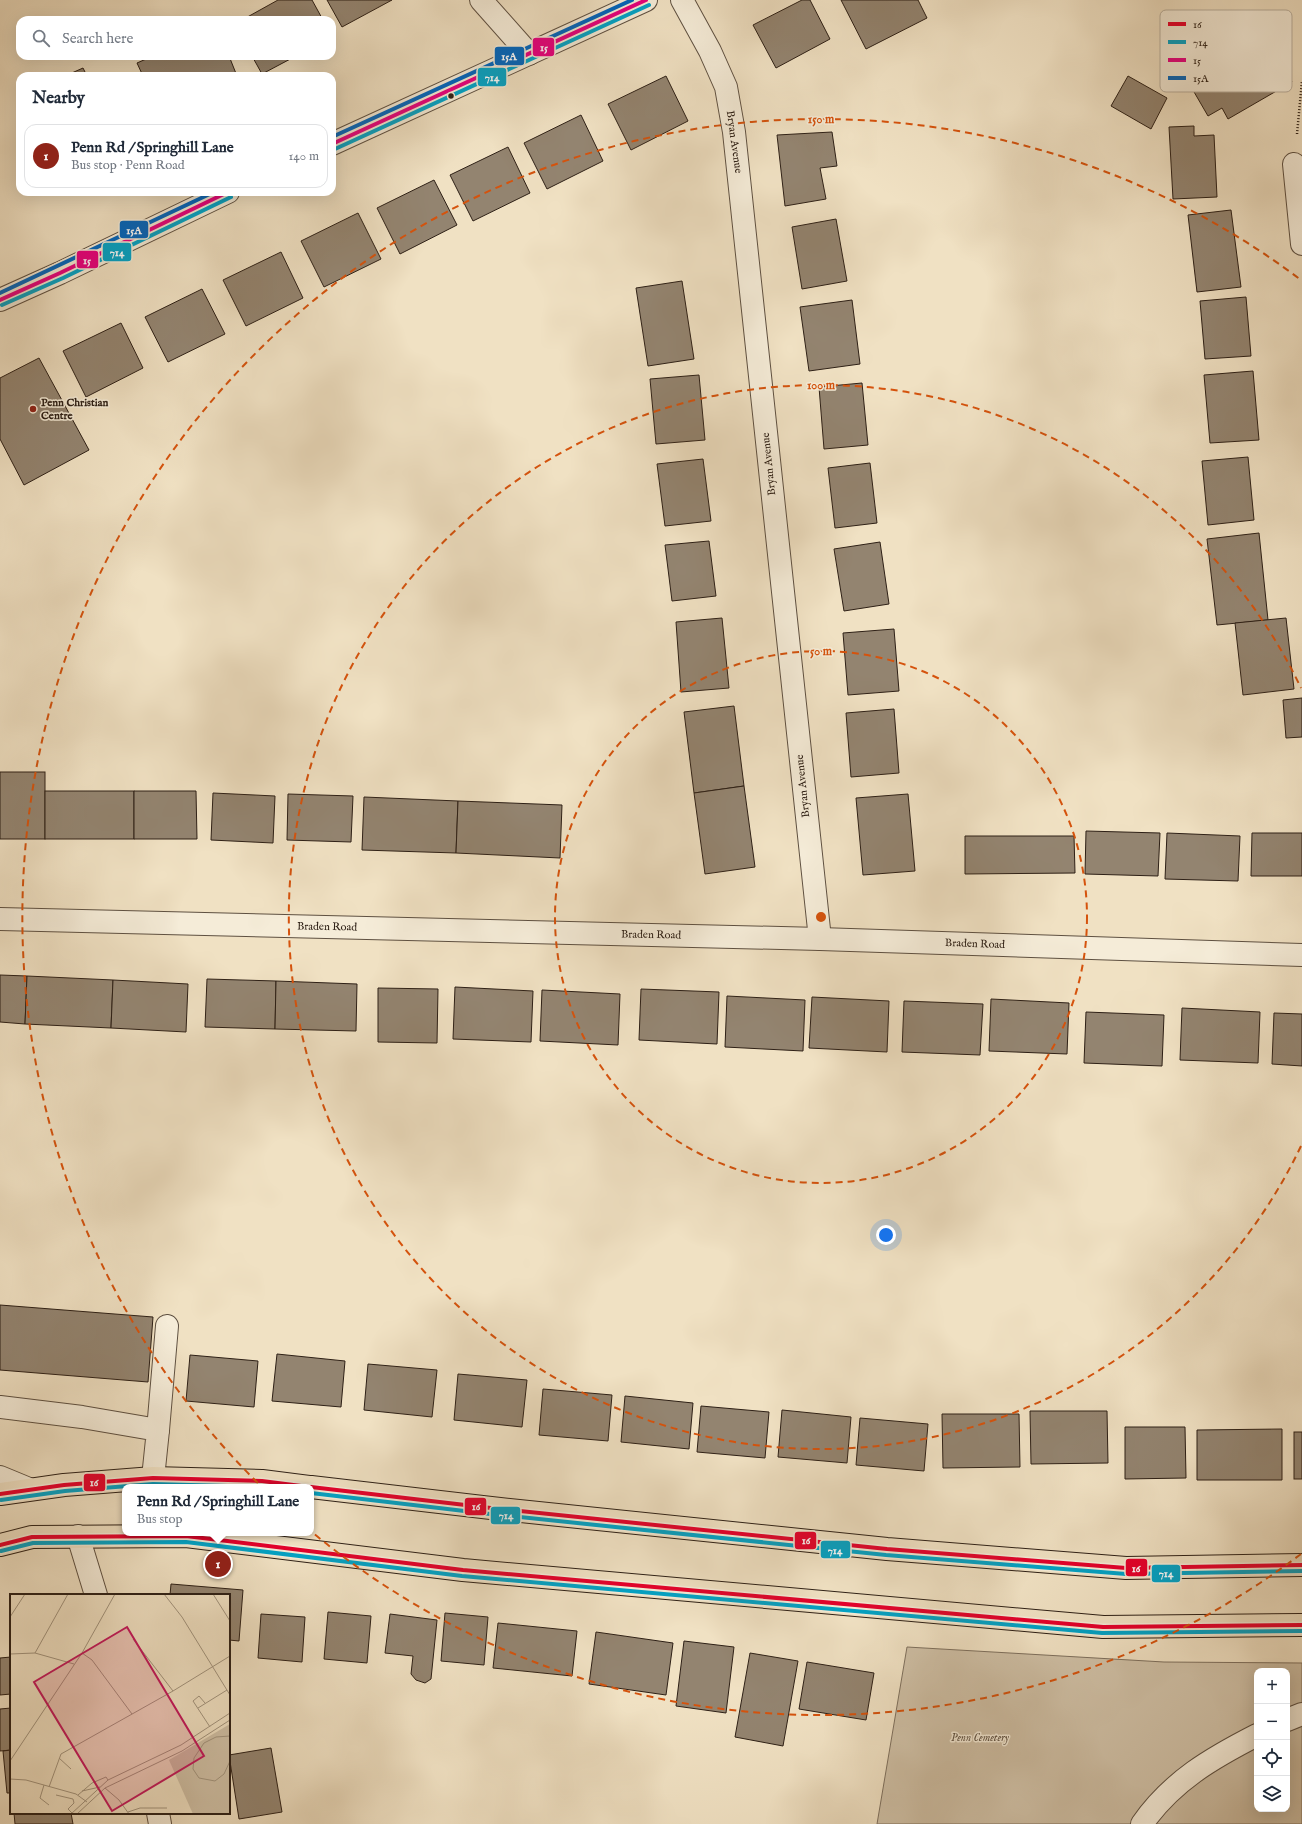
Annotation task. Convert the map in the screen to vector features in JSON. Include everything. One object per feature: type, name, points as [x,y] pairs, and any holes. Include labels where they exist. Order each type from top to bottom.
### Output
[{"type":"highway","points":[[0,1494],[64,1484],[153,1478],[281,1484]]},
{"type":"highway","points":[[314,1487],[491,1508],[887,1550],[1126,1568],[1302,1565]]},
{"type":"highway","points":[[0,1545],[32,1538],[78,1536],[186,1536],[463,1570],[1103,1627],[1302,1625]]},
{"type":"street","points":[[481,0],[529,54]]},
{"type":"street","points":[[336,142],[646,0]]},
{"type":"street","name":"Bryan Avenue","points":[[682,0],[710,51],[726,87],[734,132],[820,939]]},
{"type":"street","points":[[1294,164],[1302,244]]},
{"type":"street","points":[[0,300],[67,270],[220,196]]},
{"type":"street","name":"Braden Road","points":[[0,919],[820,939],[1302,955]]},
{"type":"street","points":[[153,1478],[167,1326]]},
{"type":"street","points":[[0,1407],[82,1417],[158,1430]]},
{"type":"street","points":[[0,1477],[29,1489]]},
{"type":"street","points":[[78,1536],[96,1594]]},
{"type":"street","points":[[1290,1719],[1302,1714]]},
{"type":"street","points":[[1142,1824],[1179,1782],[1217,1756],[1254,1737]]},
{"type":"street","points":[[158,1814],[160,1824]]},
{"type":"path","points":[[1294,164],[1302,81]]},
{"type":"green space","name":"Penn Cemetery","points":[[907,1647],[1164,1662],[1302,1663],[1302,1824],[877,1824]]},
{"type":"building","points":[[278,0],[312,0],[321,16],[249,16]]},
{"type":"building","points":[[327,0],[392,0],[342,27]]},
{"type":"building","points":[[802,0],[810,0],[830,39],[776,68],[753,25]]},
{"type":"building","points":[[841,0],[918,0],[927,18],[866,49]]},
{"type":"building","points":[[144,60],[231,60],[235,72],[141,72],[137,63]]},
{"type":"building","points":[[254,60],[288,60],[266,72],[261,72]]},
{"type":"building","points":[[83,68],[85,72],[74,72]]},
{"type":"building","points":[[666,76],[688,121],[631,150],[608,104]]},
{"type":"building","points":[[1128,76],[1167,98],[1151,129],[1111,106]]},
{"type":"building","points":[[1194,92],[1275,92],[1228,119],[1222,108],[1208,116]]},
{"type":"building","points":[[581,115],[603,161],[547,189],[524,143]]},
{"type":"building","points":[[1194,126],[1194,136],[1214,135],[1217,197],[1173,199],[1169,127]]},
{"type":"building","points":[[832,132],[837,166],[820,168],[826,199],[785,206],[777,135]]},
{"type":"building","points":[[508,147],[530,193],[473,221],[450,175]]},
{"type":"building","points":[[434,180],[457,225],[400,254],[377,208]]},
{"type":"building","points":[[1231,210],[1241,287],[1197,292],[1188,215]]},
{"type":"building","points":[[358,213],[381,259],[324,287],[301,241]]},
{"type":"building","points":[[836,219],[847,281],[802,289],[792,227]]},
{"type":"building","points":[[281,252],[303,298],[246,326],[223,280]]},
{"type":"building","points":[[682,281],[694,359],[648,366],[636,288]]},
{"type":"building","points":[[202,289],[225,334],[168,362],[145,317]]},
{"type":"building","points":[[1246,297],[1251,356],[1205,359],[1200,301]]},
{"type":"building","points":[[852,300],[860,364],[809,371],[800,307]]},
{"type":"building","points":[[121,323],[143,368],[86,397],[63,351]]},
{"type":"building","name":"Penn Christian Centre","points":[[39,358],[89,450],[24,485],[0,439],[0,378]]},
{"type":"building","points":[[1253,371],[1259,440],[1210,443],[1204,375]]},
{"type":"building","points":[[699,375],[705,440],[656,444],[650,379]]},
{"type":"building","points":[[862,383],[868,445],[824,449],[819,387]]},
{"type":"building","points":[[1248,457],[1254,520],[1208,525],[1202,461]]},
{"type":"building","points":[[703,459],[711,521],[665,526],[657,464]]},
{"type":"building","points":[[870,463],[877,523],[835,528],[828,468]]},
{"type":"building","points":[[1259,533],[1268,620],[1217,625],[1207,539]]},
{"type":"building","points":[[709,541],[716,596],[672,601],[665,545]]},
{"type":"building","points":[[880,542],[889,604],[844,611],[834,549]]},
{"type":"building","points":[[722,618],[729,688],[681,692],[676,622]]},
{"type":"building","points":[[1286,618],[1294,689],[1243,695],[1235,623]]},
{"type":"building","points":[[894,629],[899,691],[848,695],[843,633]]},
{"type":"building","points":[[1302,698],[1302,737],[1286,738],[1283,700]]},
{"type":"building","points":[[734,706],[744,786],[694,793],[684,712]]},
{"type":"building","points":[[894,709],[899,773],[851,777],[846,713]]},
{"type":"building","points":[[0,772],[45,772],[45,839],[0,839]]},
{"type":"building","points":[[744,786],[755,867],[705,874],[694,793]]},
{"type":"building","points":[[45,791],[134,791],[134,839],[45,839]]},
{"type":"building","points":[[134,791],[196,791],[197,839],[134,839]]},
{"type":"building","points":[[213,793],[275,796],[273,843],[211,840]]},
{"type":"building","points":[[288,794],[353,796],[351,842],[287,840]]},
{"type":"building","points":[[908,794],[915,871],[863,875],[856,798]]},
{"type":"building","points":[[364,797],[458,801],[456,853],[362,850]]},
{"type":"building","points":[[458,801],[562,805],[560,858],[456,853]]},
{"type":"building","points":[[1086,831],[1160,833],[1158,876],[1085,874]]},
{"type":"building","points":[[1167,833],[1240,836],[1238,881],[1165,879]]},
{"type":"building","points":[[1252,833],[1302,833],[1302,876],[1251,876]]},
{"type":"building","points":[[965,836],[1074,836],[1075,873],[965,874]]},
{"type":"building","points":[[0,975],[27,976],[25,1024],[0,1022]]},
{"type":"building","points":[[27,976],[113,980],[111,1028],[25,1024]]},
{"type":"building","points":[[207,979],[276,981],[275,1029],[205,1027]]},
{"type":"building","points":[[113,980],[188,984],[186,1032],[111,1028]]},
{"type":"building","points":[[276,981],[357,984],[356,1031],[275,1029]]},
{"type":"building","points":[[455,987],[533,991],[531,1042],[453,1039]]},
{"type":"building","points":[[378,988],[438,989],[437,1043],[378,1042]]},
{"type":"building","points":[[641,989],[719,992],[717,1044],[639,1040]]},
{"type":"building","points":[[542,990],[620,994],[618,1045],[540,1041]]},
{"type":"building","points":[[727,996],[805,1000],[803,1051],[725,1047]]},
{"type":"building","points":[[812,997],[889,1001],[887,1052],[809,1048]]},
{"type":"building","points":[[991,999],[1069,1003],[1067,1054],[989,1051]]},
{"type":"building","points":[[904,1001],[983,1004],[980,1055],[902,1052]]},
{"type":"building","points":[[1182,1008],[1260,1012],[1258,1063],[1180,1060]]},
{"type":"building","points":[[1086,1012],[1164,1015],[1162,1066],[1084,1063]]},
{"type":"building","points":[[1274,1013],[1302,1014],[1302,1066],[1272,1064]]},
{"type":"building","points":[[0,1305],[153,1317],[148,1382],[0,1370]]},
{"type":"building","points":[[277,1354],[345,1361],[341,1407],[272,1401]]},
{"type":"building","points":[[190,1355],[258,1361],[254,1407],[186,1401]]},
{"type":"building","points":[[368,1364],[437,1370],[432,1417],[364,1410]]},
{"type":"building","points":[[458,1374],[527,1380],[522,1427],[454,1420]]},
{"type":"building","points":[[543,1389],[612,1395],[608,1441],[539,1435]]},
{"type":"building","points":[[625,1396],[693,1403],[689,1449],[621,1442]]},
{"type":"building","points":[[701,1406],[769,1412],[765,1458],[697,1452]]},
{"type":"building","points":[[782,1410],[851,1417],[847,1463],[778,1457]]},
{"type":"building","points":[[1030,1411],[1107,1411],[1108,1463],[1031,1464]]},
{"type":"building","points":[[942,1414],[1019,1414],[1020,1467],[943,1468]]},
{"type":"building","points":[[860,1418],[928,1424],[924,1471],[856,1465]]},
{"type":"building","points":[[1125,1427],[1185,1427],[1186,1478],[1125,1479]]},
{"type":"building","points":[[1282,1429],[1282,1480],[1197,1480],[1197,1430]]},
{"type":"building","points":[[1294,1432],[1302,1432],[1302,1479],[1294,1479]]},
{"type":"building","points":[[171,1584],[243,1590],[239,1641],[230,1640],[230,1594],[170,1594]]},
{"type":"building","points":[[328,1612],[371,1616],[367,1663],[324,1659]]},
{"type":"building","points":[[445,1613],[488,1617],[484,1665],[441,1661]]},
{"type":"building","points":[[261,1614],[305,1617],[302,1662],[258,1658]]},
{"type":"building","points":[[390,1614],[437,1620],[431,1679],[425,1683],[416,1680],[411,1674],[413,1656],[385,1653]]},
{"type":"building","points":[[498,1623],[577,1631],[572,1676],[493,1668]]},
{"type":"building","points":[[596,1632],[673,1643],[666,1695],[589,1684]]},
{"type":"building","points":[[684,1641],[734,1647],[726,1713],[676,1706]]},
{"type":"building","points":[[750,1653],[798,1661],[783,1746],[735,1737]]},
{"type":"building","points":[[10,1657],[10,1694],[0,1695],[0,1658]]},
{"type":"building","points":[[807,1662],[874,1673],[866,1720],[799,1709]]},
{"type":"building","points":[[10,1708],[10,1750],[0,1751],[0,1709]]},
{"type":"building","points":[[271,1748],[282,1812],[239,1819],[230,1755]]},
{"type":"building","points":[[10,1750],[10,1793],[7,1793],[3,1751]]},
{"type":"building","points":[[14,1814],[71,1814],[73,1824],[15,1824]]},
{"type":"transit line","name":"15A","points":[[336,135],[632,0]]},
{"type":"transit line","name":"15","points":[[336,142],[646,0]]},
{"type":"transit line","name":"714","points":[[336,149],[649,5]]},
{"type":"transit line","name":"15A","points":[[0,293],[206,196]]},
{"type":"transit line","name":"15","points":[[0,300],[60,273],[220,196]]},
{"type":"transit line","name":"714","points":[[2,305],[63,278],[231,197]]},
{"type":"transit line","name":"16","points":[[0,1494],[64,1485],[153,1478],[262,1481],[286,1484]]},
{"type":"transit line","name":"714","points":[[1,1500],[65,1491],[122,1486]]},
{"type":"transit line","name":"16","points":[[314,1487],[491,1508],[887,1549],[1126,1568],[1302,1565]]},
{"type":"transit line","name":"714","points":[[314,1493],[490,1514],[886,1555],[1126,1574],[1302,1571]]},
{"type":"transit line","name":"16","points":[[0,1545],[32,1537],[186,1536],[463,1570],[1103,1627],[1302,1625]]},
{"type":"transit line","name":"714","points":[[1,1551],[33,1543],[186,1542],[462,1576],[1102,1633],[1302,1631]]},
{"type":"place","name":"Penn Christian Centre","points":[[33,409]]},
{"type":"place","name":"Penn Rd / Springhill Lane","points":[[218,1564]]}]
